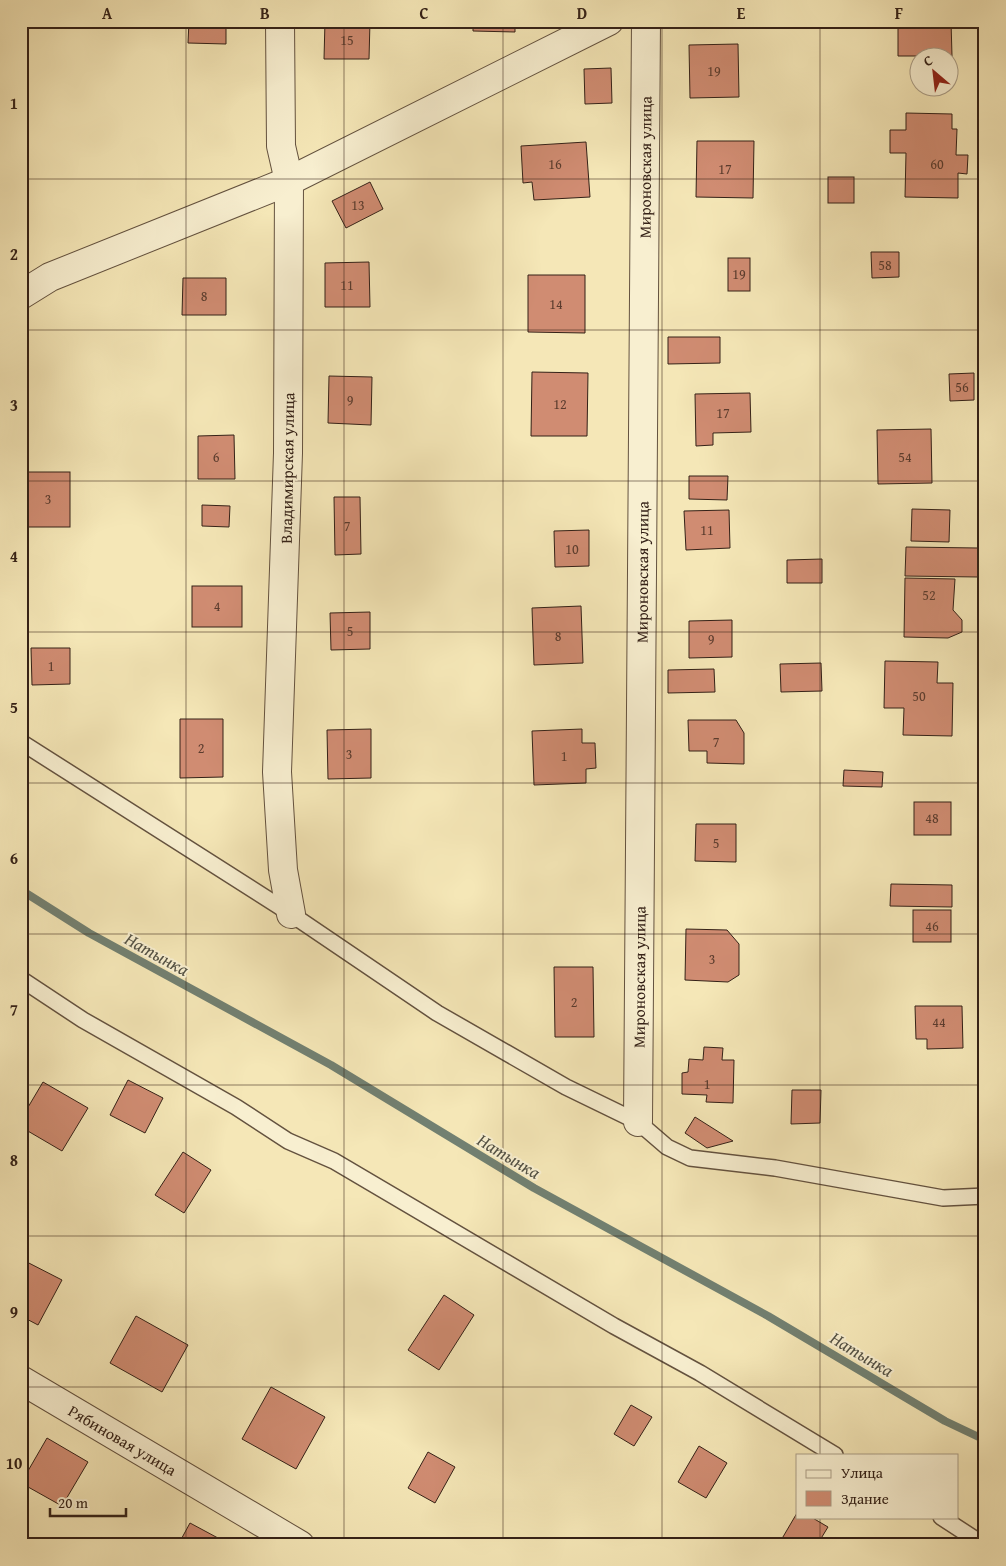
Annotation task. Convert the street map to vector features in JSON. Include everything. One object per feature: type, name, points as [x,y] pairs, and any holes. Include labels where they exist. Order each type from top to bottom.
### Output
[{"type":"street","name":"Владимирская улица","points":[[280,21],[281,146],[289,181],[288,453],[277,772],[283,870],[290,914]]},
{"type":"street","points":[[21,294],[50,277],[289,181],[609,21]]},
{"type":"street","name":"Мироновская улица","points":[[638,1122],[646,21]]},
{"type":"street","name":"Рябиновая улица","points":[[21,1380],[300,1545]]},
{"type":"lane","points":[[21,742],[290,914],[437,1013],[566,1087],[638,1122],[667,1147],[690,1158],[775,1168],[943,1198],[985,1196]]},
{"type":"lane","points":[[21,979],[83,1020],[236,1107],[288,1141],[342,1166],[614,1326],[700,1373],[833,1454]]},
{"type":"lane","points":[[943,1518],[984,1545]]},
{"type":"building","points":[[189,21],[226,21],[226,44],[188,43]]},
{"type":"building","points":[[325,21],[370,21],[369,59],[324,59]]},
{"type":"building","points":[[473,21],[515,21],[515,32],[473,31]]},
{"type":"building","points":[[898,21],[951,21],[952,48],[908,48],[908,56],[898,56]]},
{"type":"building","points":[[738,44],[739,97],[690,98],[689,45]]},
{"type":"building","points":[[611,68],[612,103],[585,104],[584,69]]},
{"type":"building","points":[[906,113],[952,114],[952,129],[957,129],[956,155],[968,155],[967,174],[958,173],[958,198],[905,197],[906,153],[890,153],[890,130],[906,130]]},
{"type":"building","points":[[697,141],[754,141],[753,198],[696,197]]},
{"type":"building","points":[[586,142],[590,197],[534,200],[532,182],[523,183],[521,146]]},
{"type":"building","points":[[828,177],[854,177],[854,203],[828,203]]},
{"type":"building","points":[[370,182],[383,209],[346,228],[332,201]]},
{"type":"building","points":[[871,252],[899,252],[899,277],[872,278]]},
{"type":"building","points":[[728,258],[750,258],[750,291],[728,291]]},
{"type":"building","points":[[369,262],[370,307],[325,307],[325,263]]},
{"type":"building","points":[[528,275],[585,275],[585,333],[528,332]]},
{"type":"building","points":[[183,278],[226,278],[226,315],[182,315]]},
{"type":"building","points":[[668,337],[720,337],[720,363],[668,364]]},
{"type":"building","points":[[532,372],[588,373],[587,436],[531,436]]},
{"type":"building","points":[[974,373],[974,400],[950,401],[949,374]]},
{"type":"building","points":[[329,376],[372,377],[371,425],[328,423]]},
{"type":"building","points":[[750,393],[751,432],[713,433],[713,445],[696,446],[695,394]]},
{"type":"building","points":[[931,429],[932,483],[878,484],[877,430]]},
{"type":"building","points":[[234,435],[235,479],[198,479],[198,436]]},
{"type":"building","points":[[26,472],[70,472],[70,527],[26,527]]},
{"type":"building","points":[[689,476],[728,476],[727,500],[689,499]]},
{"type":"building","points":[[334,497],[360,497],[361,554],[335,555]]},
{"type":"building","points":[[202,505],[230,506],[229,527],[202,526]]},
{"type":"building","points":[[912,509],[950,510],[949,542],[911,541]]},
{"type":"building","points":[[729,510],[730,548],[686,550],[684,511]]},
{"type":"building","points":[[589,530],[589,566],[555,567],[554,531]]},
{"type":"building","points":[[906,547],[978,548],[978,577],[905,576]]},
{"type":"building","points":[[822,559],[822,583],[787,583],[787,560]]},
{"type":"building","points":[[905,578],[955,579],[953,610],[962,620],[962,632],[948,638],[904,637]]},
{"type":"building","points":[[192,586],[242,586],[242,627],[192,627]]},
{"type":"building","points":[[581,606],[583,663],[534,665],[532,608]]},
{"type":"building","points":[[370,612],[370,649],[331,650],[330,613]]},
{"type":"building","points":[[732,620],[732,657],[689,658],[689,621]]},
{"type":"building","points":[[31,648],[70,648],[70,684],[32,685]]},
{"type":"building","points":[[885,661],[938,662],[937,683],[953,683],[952,736],[903,735],[904,708],[884,708]]},
{"type":"building","points":[[821,663],[822,691],[781,692],[780,664]]},
{"type":"building","points":[[714,669],[715,692],[668,693],[668,670]]},
{"type":"building","points":[[180,719],[223,719],[223,777],[180,778]]},
{"type":"building","points":[[688,720],[736,720],[744,733],[744,764],[707,763],[707,751],[689,751]]},
{"type":"building","points":[[371,729],[371,778],[328,779],[327,730]]},
{"type":"building","points":[[582,729],[582,743],[595,743],[596,768],[586,769],[586,783],[534,785],[532,731]]},
{"type":"building","points":[[844,770],[883,772],[882,787],[843,786]]},
{"type":"building","points":[[914,802],[951,802],[951,835],[914,835]]},
{"type":"building","points":[[696,824],[736,824],[736,862],[695,861]]},
{"type":"building","points":[[891,884],[952,885],[952,907],[890,906]]},
{"type":"building","points":[[913,910],[951,910],[951,942],[913,942]]},
{"type":"building","points":[[686,929],[727,930],[739,944],[739,975],[728,982],[685,980]]},
{"type":"building","points":[[554,967],[593,967],[594,1037],[555,1037]]},
{"type":"building","points":[[915,1006],[962,1006],[963,1048],[927,1049],[927,1039],[916,1039]]},
{"type":"building","points":[[704,1047],[723,1048],[722,1060],[734,1060],[733,1103],[706,1102],[707,1095],[682,1094],[682,1073],[688,1072],[689,1059],[703,1060]]},
{"type":"building","points":[[128,1080],[163,1098],[145,1133],[110,1115]]},
{"type":"building","points":[[43,1082],[88,1108],[62,1151],[21,1127],[21,1119]]},
{"type":"building","points":[[792,1090],[821,1090],[820,1123],[791,1124]]},
{"type":"building","points":[[695,1117],[733,1141],[707,1148],[685,1133]]},
{"type":"building","points":[[183,1152],[211,1170],[184,1213],[155,1195]]},
{"type":"building","points":[[21,1259],[62,1280],[38,1325],[21,1316]]},
{"type":"building","points":[[444,1295],[474,1315],[439,1370],[408,1350]]},
{"type":"building","points":[[136,1316],[188,1345],[162,1392],[110,1363]]},
{"type":"building","points":[[271,1387],[325,1417],[296,1469],[242,1439]]},
{"type":"building","points":[[631,1405],[652,1417],[634,1446],[614,1434]]},
{"type":"building","points":[[47,1438],[88,1462],[62,1506],[21,1483]]},
{"type":"building","points":[[699,1446],[727,1463],[706,1498],[678,1482]]},
{"type":"building","points":[[428,1452],[455,1467],[435,1503],[408,1488]]},
{"type":"building","points":[[796,1515],[796,1518],[813,1518],[828,1527],[817,1545],[784,1545],[780,1542]]},
{"type":"building","points":[[190,1523],[231,1545],[178,1545]]},
{"type":"waterway","name":"Натынка","points":[[21,890],[89,933],[331,1065],[534,1188],[768,1316],[945,1421],[985,1440]]}]
